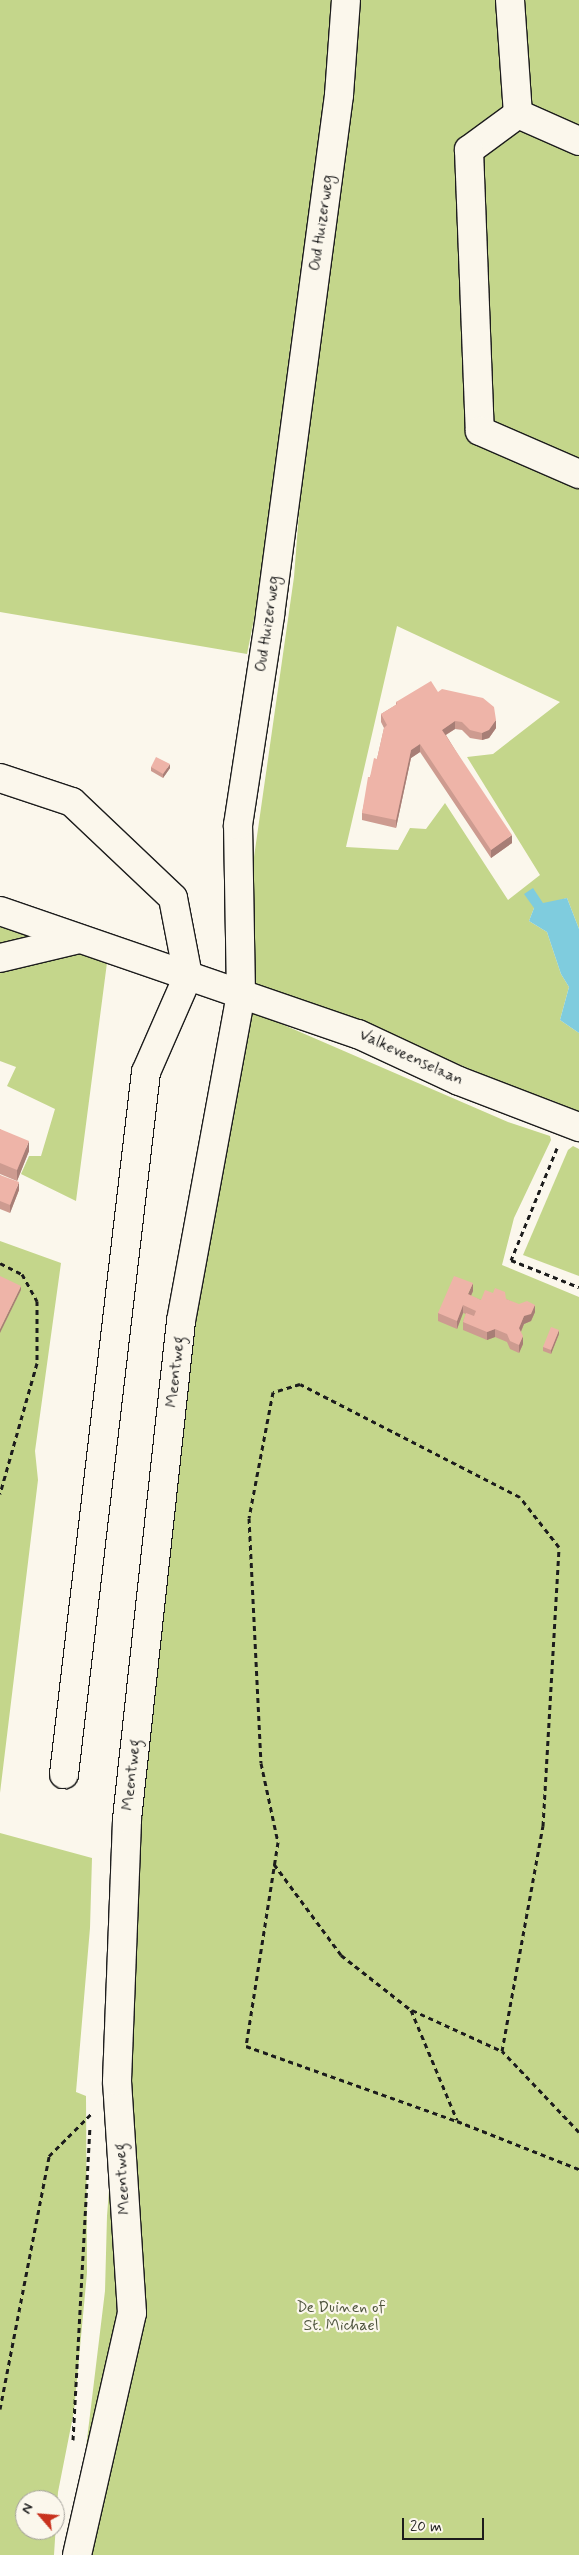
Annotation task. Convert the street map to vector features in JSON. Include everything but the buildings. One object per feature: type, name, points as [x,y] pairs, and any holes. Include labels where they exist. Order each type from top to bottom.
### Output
[{"type":"street","name":"Oud Huizerweg","points":[[241,995],[238,825],[270,615],[339,95],[346,0]]},
{"type":"street","points":[[510,0],[518,114]]},
{"type":"street","points":[[518,114],[579,141]]},
{"type":"street","points":[[518,114],[469,150],[480,431],[579,474]]},
{"type":"street","points":[[0,778],[72,802],[173,898],[188,976],[146,1072],[64,1774]]},
{"type":"street","points":[[0,911],[241,995]]},
{"type":"street","points":[[0,958],[80,939]]},
{"type":"street","name":"Valkeveenselaan","points":[[241,995],[358,1034],[459,1081],[579,1127]]},
{"type":"street","name":"Meentweg","points":[[77,2555],[132,2313],[117,2081],[127,1819],[181,1321],[241,995]]},
{"type":"path","points":[[555,1153],[511,1260],[579,1287]]},
{"type":"path","points":[[0,1263],[22,1274],[37,1300],[37,1363],[0,1494]]},
{"type":"path","points":[[502,2051],[543,1826],[559,1547],[520,1497],[300,1384],[273,1392],[249,1518],[261,1763],[278,1842],[246,2046],[457,2120],[579,2169]]},
{"type":"path","points":[[274,1864],[341,1954],[411,2010],[502,2051],[579,2132]]},
{"type":"path","points":[[411,2010],[457,2120]]},
{"type":"path","points":[[0,2409],[49,2156],[91,2114],[117,2081]]},
{"type":"green space","points":[[0,0],[344,0],[290,348],[267,554],[247,654],[0,612]]},
{"type":"green space","points":[[356,0],[579,0],[579,136],[519,114],[459,165],[476,445],[579,489],[579,929],[567,898],[534,908],[529,921],[547,932],[561,974],[569,987],[560,1020],[579,1033],[579,1112],[528,1093],[317,1006],[240,979],[252,871],[294,577],[301,487]],"holes":[[[397,626],[560,702],[493,754],[467,757],[540,875],[508,900],[445,803],[426,829],[410,828],[398,850],[346,847]]]},
{"type":"green space","points":[[519,124],[579,151],[579,463],[486,421],[474,155]]},
{"type":"green space","points":[[0,916],[108,955],[76,1201],[21,1174],[29,1156],[41,1156],[55,1109],[7,1086],[16,1067],[0,1061]]},
{"type":"green space","name":"De Duinen of St. Michael","points":[[240,1006],[508,1122],[550,1136],[551,1140],[514,1218],[502,1265],[579,1297],[579,2555],[73,2555],[105,2291],[107,2216],[146,1706],[190,1293]]},
{"type":"green space","points":[[573,1146],[579,1149],[579,1276],[523,1255],[568,1150]]},
{"type":"green space","points":[[0,1241],[61,1263],[35,1451],[38,1480],[0,1793]]},
{"type":"green space","points":[[0,1833],[92,1858],[90,1928],[76,2092],[86,2096],[87,2273],[74,2411],[58,2490],[15,2490],[15,2540],[55,2540],[54,2555],[0,2555]]},
{"type":"water","points":[[533,888],[543,903],[567,898],[579,929],[579,1033],[560,1020],[569,987],[561,974],[547,932],[529,921],[534,908],[524,894]]}]
